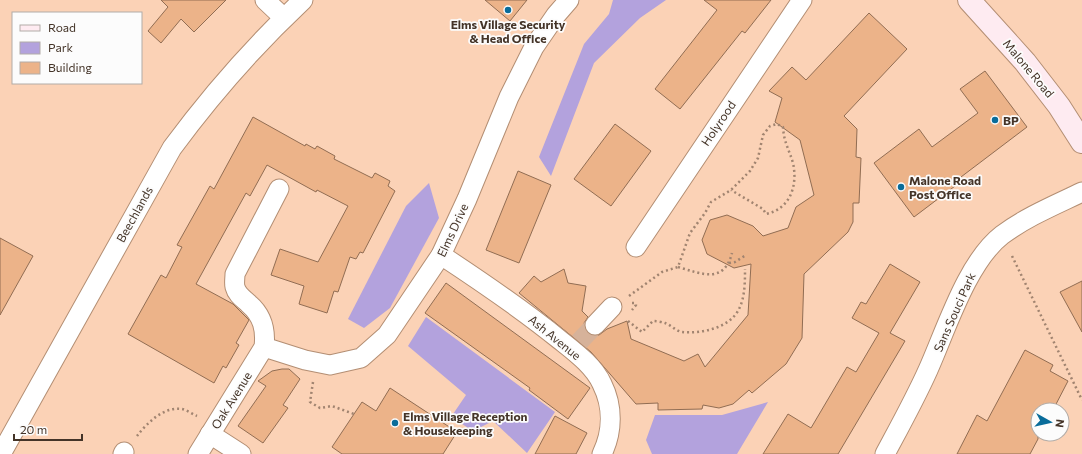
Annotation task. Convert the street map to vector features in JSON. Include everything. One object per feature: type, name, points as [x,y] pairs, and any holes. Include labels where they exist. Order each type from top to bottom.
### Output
[{"type":"main road","name":"Malone Road","points":[[969,0],[1025,62],[1060,106],[1082,142]]},
{"type":"street","points":[[265,0],[284,18]]},
{"type":"street","name":"Beechlands","points":[[0,454],[172,148],[205,103],[302,0]]},
{"type":"street","name":"Elms Drive","points":[[264,347],[305,360],[330,365],[361,358],[387,334],[441,255],[467,199],[509,97],[534,47],[556,15],[569,0]]},
{"type":"street","name":"Holyrood","points":[[636,247],[802,0]]},
{"type":"street","points":[[264,347],[266,334],[261,317],[251,305],[240,297],[235,288],[235,274],[279,189]]},
{"type":"street","name":"Sans Souci Park","points":[[885,454],[914,401],[969,275],[987,250],[1002,236],[1043,211],[1082,192]]},
{"type":"street","name":"Ash Avenue","points":[[441,255],[576,346],[585,361],[602,382],[610,406],[611,425],[602,454]]},
{"type":"street","points":[[595,325],[618,312]]},
{"type":"street","name":"Oak Avenue","points":[[198,454],[264,347]]},
{"type":"street","points":[[213,429],[241,454]]},
{"type":"path","points":[[678,268],[690,233],[705,213],[711,202],[731,190],[750,171],[758,158],[762,135],[770,126],[777,124],[783,127],[784,142],[792,162],[795,177],[792,193],[785,205],[777,212],[766,214],[763,209],[731,190]]},
{"type":"path","points":[[1002,236],[1082,400]]},
{"type":"path","points":[[732,253],[729,263],[723,271],[715,274],[701,274],[678,268],[662,272],[625,300],[618,312],[642,332],[653,321],[665,323],[680,332],[695,333],[716,328],[739,310],[743,296],[746,269]]},
{"type":"path","points":[[729,263],[735,262],[746,255]]},
{"type":"path","points":[[317,362],[310,402],[320,408],[332,406],[354,414]]},
{"type":"path","points":[[123,453],[146,425],[163,412],[181,409],[213,429]]},
{"type":"green space","points":[[613,0],[666,0],[640,18],[594,63],[551,176],[539,157],[584,44],[609,14]]},
{"type":"green space","points":[[429,183],[439,218],[390,308],[364,328],[348,319],[406,206]]},
{"type":"green space","points":[[426,317],[555,412],[527,453],[493,421],[473,431],[451,417],[466,395],[408,346]]},
{"type":"green space","points":[[768,402],[737,454],[652,454],[646,440],[655,415],[722,415]]},
{"type":"building","points":[[161,0],[226,0],[194,32],[181,19],[161,43],[148,31],[168,7]]},
{"type":"building","name":"Elms Village Security & Head Office","points":[[485,0],[527,0],[510,21]]},
{"type":"building","points":[[704,0],[771,0],[745,33],[742,31],[680,109],[655,89],[717,10]]},
{"type":"building","points":[[869,13],[907,49],[844,116],[857,129],[856,157],[861,158],[859,203],[853,203],[853,222],[848,232],[804,274],[802,338],[786,364],[752,393],[749,390],[733,404],[719,408],[703,405],[702,409],[658,410],[658,403],[636,404],[591,352],[519,293],[534,276],[541,282],[564,269],[568,283],[586,286],[582,311],[588,317],[584,323],[585,329],[588,333],[593,336],[599,335],[607,329],[627,321],[631,339],[684,361],[698,354],[705,367],[748,315],[751,264],[734,268],[707,254],[702,240],[710,220],[727,215],[753,226],[763,236],[788,228],[796,207],[814,195],[800,140],[775,122],[782,98],[769,91],[792,67],[806,80]]},
{"type":"building","points":[[985,71],[1027,127],[957,180],[959,183],[914,217],[874,163],[919,129],[932,147],[978,113],[960,89]]},
{"type":"building","points":[[253,117],[305,146],[306,144],[315,149],[317,146],[335,156],[334,159],[372,178],[375,173],[390,181],[388,186],[395,191],[363,253],[360,252],[356,259],[350,257],[338,292],[334,291],[327,313],[299,304],[304,286],[271,275],[280,249],[318,262],[348,206],[317,190],[316,192],[267,165],[250,196],[246,193],[196,284],[233,304],[249,320],[236,343],[239,345],[226,368],[223,366],[214,383],[128,334],[161,275],[166,278],[182,247],[177,245],[210,186],[214,189]]},
{"type":"building","points":[[615,124],[651,151],[611,206],[574,179]]},
{"type":"building","points":[[518,171],[551,185],[519,263],[486,250]]},
{"type":"building","points":[[0,238],[33,256],[0,315]]},
{"type":"building","points":[[890,264],[920,282],[890,333],[905,341],[838,454],[763,454],[788,414],[811,428],[847,367],[856,372],[879,333],[852,318],[861,302],[866,304]]},
{"type":"building","points":[[1082,281],[1082,332],[1060,292]]},
{"type":"building","points":[[446,283],[590,388],[568,419],[529,390],[530,388],[425,313]]},
{"type":"building","points":[[1025,350],[1053,365],[1050,371],[1068,381],[1057,402],[1030,402],[1030,442],[1036,442],[1030,454],[957,454],[977,415],[987,421]]},
{"type":"building","points":[[289,369],[300,379],[283,405],[288,408],[263,443],[238,426],[266,386],[258,381],[272,371]]},
{"type":"building","name":"Elms Village Reception & Housekeeping","points":[[390,388],[457,432],[443,454],[342,454],[332,447],[362,402],[376,411]]},
{"type":"building","points":[[555,416],[587,433],[576,454],[535,454]]},
{"type":"tunnel","points":[[579,342],[595,325]]},
{"type":"place","name":"Elms Village Security & Head Office","points":[[508,10]]},
{"type":"place","name":"BP","points":[[995,120]]},
{"type":"place","name":"Malone Road Post Office","points":[[901,187]]},
{"type":"place","name":"Elms Village Reception & Housekeeping","points":[[395,423]]}]
